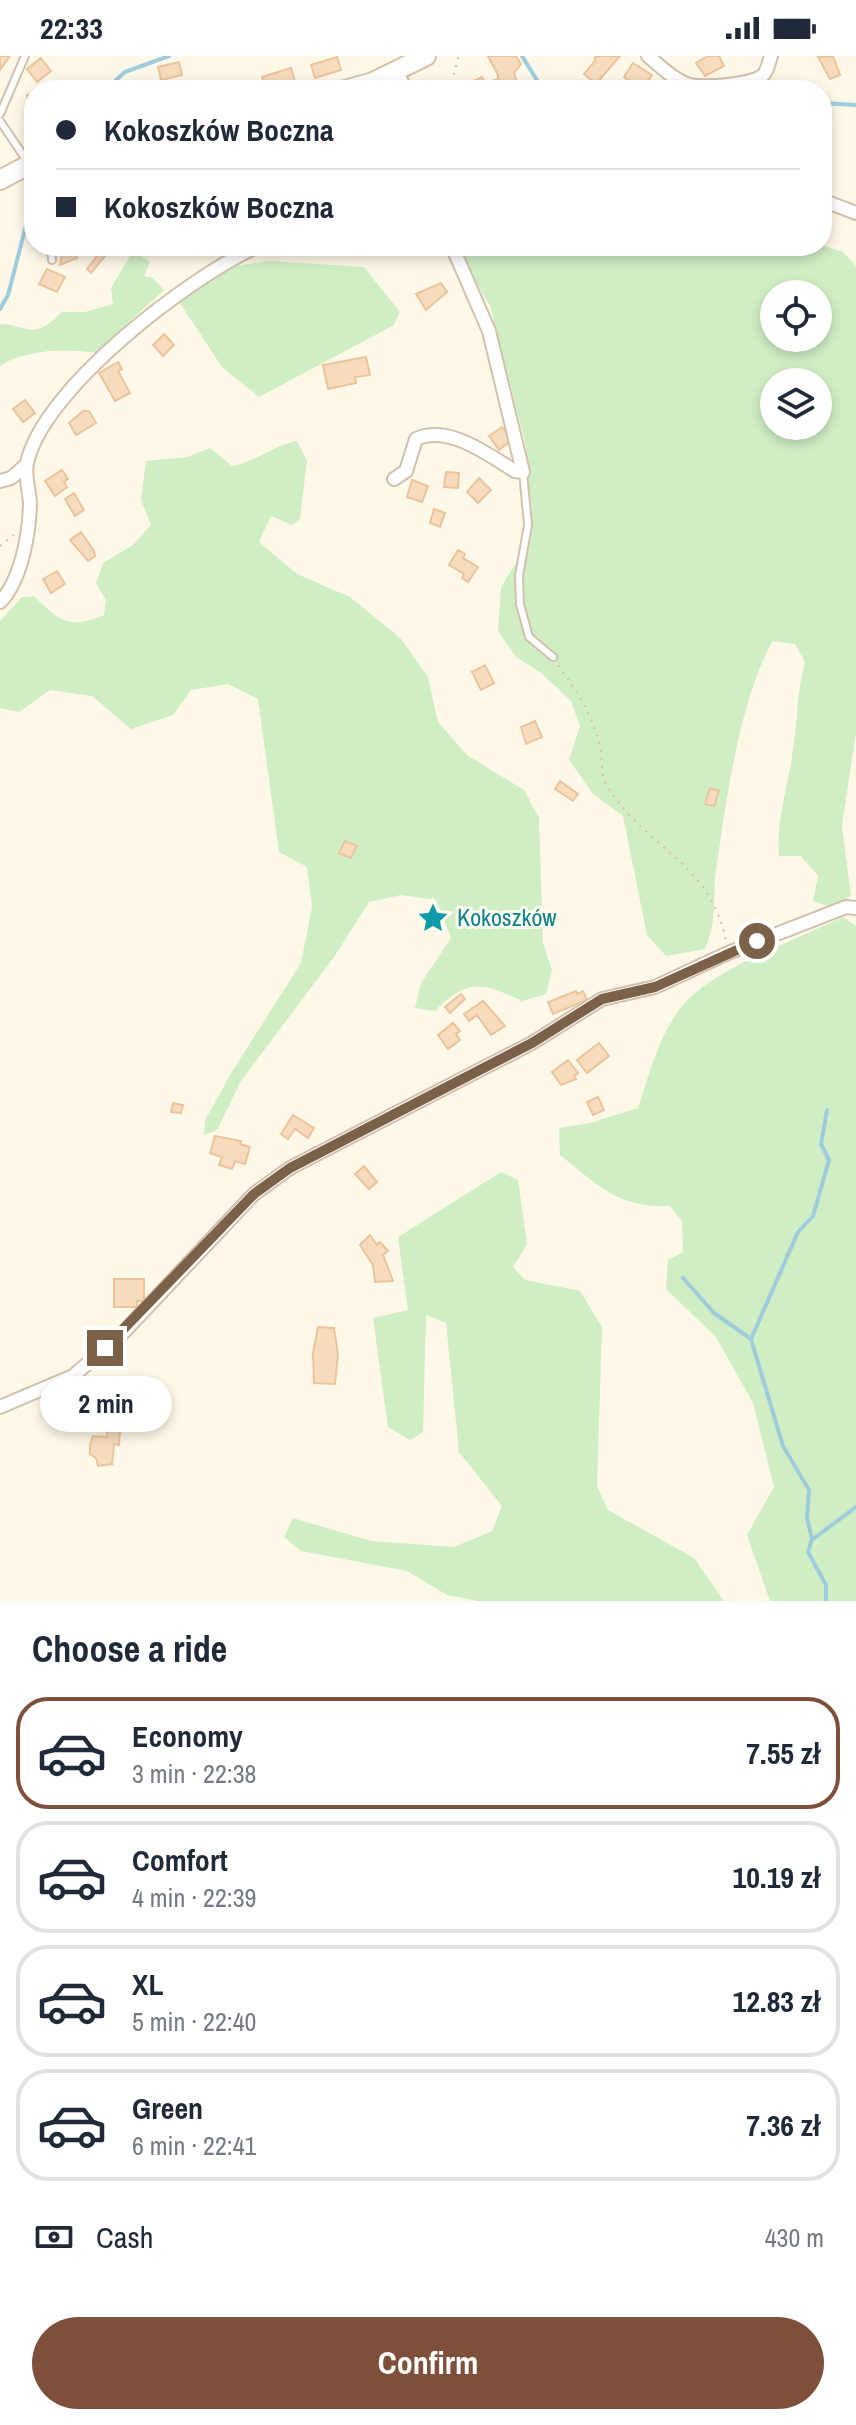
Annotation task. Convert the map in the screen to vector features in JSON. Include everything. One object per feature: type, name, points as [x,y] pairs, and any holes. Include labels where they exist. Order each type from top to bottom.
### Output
[{"type":"street","points":[[385,80],[426,56]]},
{"type":"street","points":[[648,56],[681,80]]},
{"type":"street","points":[[758,80],[764,75],[771,56]]},
{"type":"street","points":[[396,71],[401,80]]},
{"type":"street","points":[[0,180],[24,167]]},
{"type":"street","points":[[832,204],[856,213]]},
{"type":"street","points":[[0,481],[11,478],[26,465],[55,407],[106,355],[171,297],[235,256]]},
{"type":"street","points":[[394,479],[406,471],[416,439],[433,435],[469,444],[515,471],[523,472],[489,331],[456,256]]},
{"type":"street","points":[[0,602],[12,591],[25,536],[30,507],[26,465]]},
{"type":"street","points":[[0,1407],[73,1376],[122,1334],[254,1194],[290,1168],[532,1043],[602,999],[655,987],[728,953],[846,907],[856,908]]},
{"type":"lane","points":[[0,114],[25,56]]},
{"type":"lane","points":[[0,121],[24,152]]},
{"type":"lane","points":[[52,256],[52,260]]},
{"type":"lane","points":[[523,472],[528,525],[519,576],[520,604],[529,637],[553,657]]},
{"type":"path","points":[[452,80],[459,56]]},
{"type":"path","points":[[553,657],[589,710],[602,751],[604,780],[639,826],[698,877],[721,918],[728,953]]},
{"type":"green space","points":[[832,248],[843,252],[856,266],[856,733],[842,826],[851,896],[831,907],[813,901],[818,876],[801,856],[779,856],[780,818],[805,662],[795,644],[773,641],[761,664],[743,721],[724,816],[713,919],[705,949],[666,956],[647,935],[623,816],[593,794],[569,760],[580,726],[571,701],[541,673],[516,657],[498,631],[501,587],[521,555],[532,507],[527,484],[526,446],[490,306],[466,265],[464,256],[832,256]]},
{"type":"green space","points":[[130,256],[141,256],[150,262],[144,276],[153,278],[164,290],[95,353],[46,352],[21,357],[0,366],[0,324],[38,329],[62,312],[85,312],[113,304],[111,288]]},
{"type":"green space","points":[[269,261],[364,267],[400,312],[394,325],[259,397],[222,367],[179,302],[229,267]]},
{"type":"green space","points":[[297,441],[307,461],[300,519],[292,525],[271,516],[259,542],[297,574],[350,597],[401,639],[428,677],[438,722],[467,755],[524,790],[539,818],[543,943],[552,970],[546,994],[522,1001],[476,986],[457,993],[435,1011],[415,1008],[421,983],[451,938],[436,900],[401,895],[369,902],[334,957],[241,1081],[217,1130],[204,1135],[205,1120],[233,1070],[301,963],[312,907],[307,867],[279,852],[258,699],[228,684],[191,690],[173,715],[131,729],[92,696],[50,690],[19,712],[0,708],[0,621],[22,597],[34,596],[51,612],[66,620],[82,622],[104,615],[106,600],[96,583],[103,563],[133,545],[151,525],[141,500],[146,461],[187,457],[210,448],[232,466]]},
{"type":"green space","points":[[843,917],[856,926],[856,1601],[770,1601],[747,1535],[774,1487],[753,1403],[716,1337],[666,1289],[668,1260],[683,1252],[682,1221],[670,1206],[652,1206],[623,1199],[586,1176],[560,1155],[559,1128],[590,1123],[638,1108],[666,1031],[695,993],[746,961]]},
{"type":"green space","points":[[501,1172],[518,1180],[527,1244],[513,1267],[525,1280],[580,1291],[602,1327],[597,1486],[608,1510],[694,1558],[724,1601],[478,1601],[447,1595],[407,1571],[301,1551],[284,1537],[293,1518],[371,1541],[454,1547],[492,1531],[502,1506],[459,1452],[446,1323],[426,1315],[423,1432],[410,1440],[388,1427],[373,1318],[408,1310],[398,1237]]},
{"type":"building","points":[[0,56],[10,56],[0,70]]},
{"type":"building","points":[[488,56],[516,56],[521,64],[514,73],[516,80],[495,80],[498,75]]},
{"type":"building","points":[[595,56],[620,56],[599,80],[591,80],[584,74],[595,61]]},
{"type":"building","points":[[708,56],[719,56],[724,66],[705,76],[696,63]]},
{"type":"building","points":[[833,56],[840,75],[830,79],[818,57]]},
{"type":"building","points":[[337,57],[341,70],[315,78],[311,65]]},
{"type":"building","points":[[41,58],[51,71],[35,80],[27,69]]},
{"type":"building","points":[[179,62],[182,75],[161,80],[158,67]]},
{"type":"building","points":[[633,63],[652,75],[649,80],[628,80],[624,77]]},
{"type":"building","points":[[291,68],[295,80],[263,80],[262,77]]},
{"type":"building","points":[[62,256],[76,256],[77,258],[60,265]]},
{"type":"building","points":[[97,256],[105,256],[91,273],[87,269]]},
{"type":"building","points":[[47,269],[65,277],[57,292],[39,284]]},
{"type":"building","points":[[441,283],[447,292],[426,310],[416,294]]},
{"type":"building","points":[[164,334],[174,345],[163,356],[153,345]]},
{"type":"building","points":[[366,357],[370,375],[355,377],[356,383],[328,389],[323,365]]},
{"type":"building","points":[[118,362],[122,369],[118,371],[130,393],[115,401],[99,373]]},
{"type":"building","points":[[25,400],[35,413],[23,422],[13,409]]},
{"type":"building","points":[[83,411],[89,411],[96,423],[76,435],[69,423]]},
{"type":"building","points":[[502,427],[512,440],[499,450],[489,436]]},
{"type":"building","points":[[62,470],[68,479],[64,482],[67,487],[55,496],[45,481]]},
{"type":"building","points":[[446,472],[459,473],[458,488],[444,487]]},
{"type":"building","points":[[479,478],[491,490],[478,503],[467,492]]},
{"type":"building","points":[[412,480],[428,486],[422,502],[407,497]]},
{"type":"building","points":[[74,493],[84,510],[75,516],[65,499]]},
{"type":"building","points":[[434,509],[445,513],[440,527],[430,523]]},
{"type":"building","points":[[81,532],[94,551],[95,556],[88,561],[70,540]]},
{"type":"building","points":[[458,550],[465,554],[463,558],[478,567],[468,582],[462,578],[464,574],[449,565]]},
{"type":"building","points":[[57,571],[65,584],[51,593],[43,579]]},
{"type":"building","points":[[485,665],[494,683],[481,690],[472,672]]},
{"type":"building","points":[[535,721],[542,737],[526,744],[521,727]]},
{"type":"building","points":[[560,781],[578,794],[573,801],[555,789]]},
{"type":"building","points":[[710,788],[719,791],[714,806],[705,804]]},
{"type":"building","points":[[345,841],[357,846],[351,858],[339,853]]},
{"type":"building","points":[[576,991],[577,994],[583,991],[587,1000],[553,1014],[548,1002]]},
{"type":"building","points":[[461,994],[465,999],[450,1013],[445,1007]]},
{"type":"building","points":[[483,1001],[505,1026],[491,1035],[477,1015],[469,1021],[464,1014]]},
{"type":"building","points":[[453,1023],[460,1031],[456,1034],[460,1040],[448,1049],[438,1035]]},
{"type":"building","points":[[599,1043],[609,1056],[587,1073],[577,1060]]},
{"type":"building","points":[[568,1060],[578,1073],[574,1076],[576,1079],[561,1085],[552,1072]]},
{"type":"building","points":[[598,1097],[604,1110],[593,1115],[587,1102]]},
{"type":"building","points":[[173,1103],[183,1105],[181,1113],[171,1112]]},
{"type":"building","points":[[293,1115],[314,1128],[308,1138],[295,1129],[288,1139],[281,1134]]},
{"type":"building","points":[[215,1136],[241,1141],[240,1144],[250,1147],[245,1164],[235,1161],[232,1169],[219,1165],[222,1157],[210,1153]]},
{"type":"building","points":[[364,1166],[377,1182],[369,1189],[355,1174]]},
{"type":"building","points":[[370,1235],[377,1245],[380,1242],[388,1251],[383,1255],[393,1281],[375,1282],[373,1265],[360,1245]]},
{"type":"building","points":[[114,1279],[144,1279],[144,1301],[137,1301],[137,1307],[114,1307]]},
{"type":"building","points":[[318,1327],[334,1328],[338,1355],[335,1384],[314,1383],[313,1354]]},
{"type":"building","points":[[108,1416],[121,1417],[119,1445],[114,1444],[112,1464],[98,1466],[96,1458],[90,1454],[90,1445],[93,1436],[107,1437]]},
{"type":"waterway","points":[[116,80],[125,72],[169,56]]},
{"type":"waterway","points":[[522,56],[537,80]]},
{"type":"waterway","points":[[832,104],[856,105]]},
{"type":"waterway","points":[[0,309],[8,295],[24,233]]},
{"type":"waterway","name":"Kokoszków","points":[[826,1601],[826,1585],[808,1552],[812,1539],[807,1518],[809,1490],[783,1446],[751,1339],[798,1232],[813,1216],[829,1160],[821,1144],[827,1110]]},
{"type":"waterway","points":[[683,1278],[714,1313],[751,1339]]},
{"type":"waterway","points":[[813,1539],[856,1507]]},
{"type":"place","name":"Kokoszków","points":[[433,918]]},
{"type":"route","points":[[105,1348],[122,1334],[254,1194],[290,1168],[532,1043],[602,999],[655,987],[757,941]]}]
